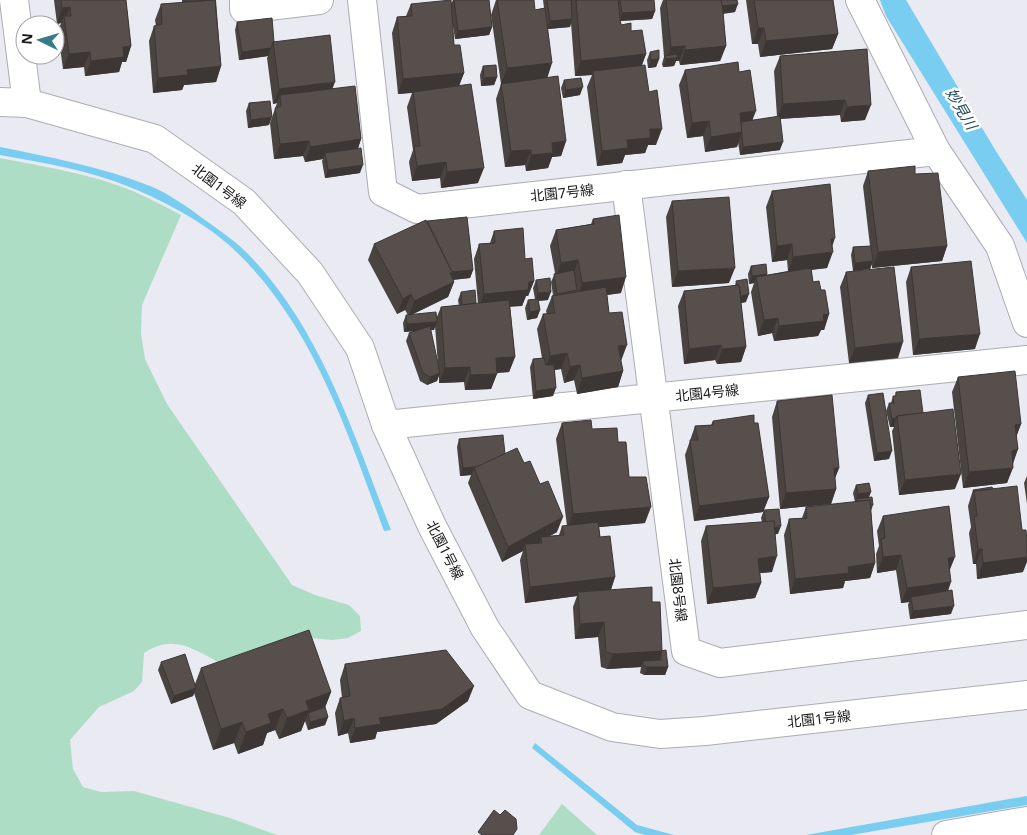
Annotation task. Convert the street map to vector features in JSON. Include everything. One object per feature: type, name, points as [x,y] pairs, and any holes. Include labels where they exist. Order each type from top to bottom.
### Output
[{"type":"street","points":[[14,0],[27,103]]},
{"type":"street","points":[[244,0],[244,9],[319,0]]},
{"type":"street","name":"北園7号線","points":[[362,0],[383,192],[417,209],[936,151]]},
{"type":"street","points":[[860,0],[936,151],[1000,246],[1027,323]]},
{"type":"street","name":"北園1号線","points":[[0,102],[27,103],[155,139],[244,202],[310,273],[360,348],[386,426],[432,526],[484,628],[530,695],[612,727],[660,734],[705,732],[1027,695]]},
{"type":"street","name":"北園8号線","points":[[626,186],[686,651],[720,663],[1027,625]]},
{"type":"street","name":"北園4号線","points":[[386,426],[1027,360]]},
{"type":"street","points":[[946,835],[992,831],[1027,821]]},
{"type":"green space","points":[[0,158],[103,180],[153,200],[181,215],[142,305],[141,333],[145,359],[167,404],[292,585],[315,595],[349,605],[360,616],[361,631],[348,638],[332,640],[300,637],[218,662],[182,645],[164,644],[154,647],[144,653],[142,682],[134,691],[99,707],[70,740],[73,769],[83,787],[101,792],[134,791],[230,818],[277,835],[0,835]]},
{"type":"green space","points":[[562,804],[597,835],[539,835]]},
{"type":"water","name":"妙見川","points":[[880,0],[906,0],[1027,200],[1027,243],[886,16]]},
{"type":"water","points":[[0,147],[95,168],[150,186],[185,206],[226,235],[247,253],[273,282],[315,348],[348,420],[391,530],[384,531],[340,416],[304,342],[283,307],[258,274],[229,245],[195,220],[144,193],[100,176],[0,155]]},
{"type":"water","points":[[535,743],[637,825],[674,835],[645,835],[635,832],[532,748]]},
{"type":"water","points":[[1027,796],[1027,805],[851,835],[806,835]]},
{"type":"building","points":[[61,0],[126,0],[131,46],[123,47],[124,57],[91,61],[90,52],[69,54],[65,16],[71,16],[70,7],[62,8]]},
{"type":"building","points":[[186,0],[212,0],[186,2]]},
{"type":"building","points":[[215,0],[221,66],[187,70],[188,75],[158,78],[154,26],[162,24],[161,4]]},
{"type":"building","points":[[451,0],[454,45],[460,45],[464,73],[403,79],[397,17],[412,16],[411,4]]},
{"type":"building","points":[[454,0],[489,0],[492,27],[458,31]]},
{"type":"building","points":[[497,0],[534,0],[535,10],[545,8],[552,63],[507,68]]},
{"type":"building","points":[[547,0],[571,0],[572,19],[550,21]]},
{"type":"building","points":[[576,0],[618,0],[621,25],[631,23],[631,31],[642,30],[646,54],[581,61]]},
{"type":"building","points":[[620,0],[654,0],[655,11],[622,13]]},
{"type":"building","points":[[666,0],[722,0],[726,46],[685,50],[685,46],[671,47]]},
{"type":"building","points":[[721,0],[737,0],[738,4],[722,6]]},
{"type":"building","points":[[754,0],[833,0],[838,34],[766,41],[764,28],[758,28]]},
{"type":"building","points":[[272,18],[274,42],[271,48],[242,52],[237,22]]},
{"type":"building","points":[[330,35],[335,82],[279,89],[273,42]]},
{"type":"building","points":[[867,49],[871,105],[847,107],[845,100],[783,104],[780,56]]},
{"type":"building","points":[[659,50],[659,59],[651,60],[650,52]]},
{"type":"building","points":[[677,54],[677,58],[665,59],[665,56]]},
{"type":"building","points":[[738,62],[739,72],[750,70],[756,111],[740,113],[742,132],[711,137],[709,121],[692,123],[685,70]]},
{"type":"building","points":[[496,65],[497,77],[484,78],[483,66]]},
{"type":"building","points":[[645,65],[649,92],[657,90],[662,129],[650,129],[650,138],[627,140],[628,148],[602,151],[593,71]]},
{"type":"building","points":[[558,76],[566,141],[552,143],[553,153],[531,155],[531,150],[511,151],[501,84]]},
{"type":"building","points":[[581,78],[583,87],[566,90],[564,80]]},
{"type":"building","points":[[471,84],[484,168],[447,172],[446,162],[417,166],[414,146],[420,146],[413,92]]},
{"type":"building","points":[[355,86],[361,139],[310,147],[309,141],[280,144],[275,108],[281,106],[280,95]]},
{"type":"building","points":[[270,101],[272,117],[251,120],[249,103]]},
{"type":"building","points":[[780,116],[783,142],[743,147],[741,122]]},
{"type":"building","points":[[361,148],[363,165],[328,170],[325,153]]},
{"type":"building","points":[[915,166],[915,174],[938,173],[947,246],[878,252],[868,171]]},
{"type":"building","points":[[830,184],[835,238],[831,239],[833,252],[793,257],[792,244],[777,246],[772,191]]},
{"type":"building","points":[[729,197],[735,268],[678,271],[672,201]]},
{"type":"building","points":[[619,215],[626,277],[582,283],[578,260],[561,263],[556,230],[594,224],[593,219]]},
{"type":"building","points":[[467,217],[473,270],[452,272],[427,221]]},
{"type":"building","points":[[426,220],[452,272],[450,273],[454,282],[414,301],[411,294],[403,299],[374,244]]},
{"type":"building","points":[[523,228],[525,259],[532,258],[534,281],[529,282],[528,290],[484,294],[479,244],[495,243],[494,231]]},
{"type":"building","points":[[871,246],[873,261],[855,263],[853,247]]},
{"type":"building","points":[[971,261],[980,334],[919,339],[911,267]]},
{"type":"building","points":[[766,264],[767,274],[752,276],[751,266]]},
{"type":"building","points":[[894,267],[903,342],[855,348],[846,272]]},
{"type":"building","points":[[811,268],[813,282],[819,281],[821,290],[825,290],[829,314],[823,315],[824,321],[779,326],[778,318],[764,320],[756,277]]},
{"type":"building","points":[[574,270],[577,290],[557,294],[554,274]]},
{"type":"building","points":[[550,278],[551,292],[538,293],[536,280]]},
{"type":"building","points":[[747,279],[749,294],[741,296],[739,285],[737,285],[736,281]]},
{"type":"building","points":[[739,285],[746,347],[722,349],[721,345],[689,349],[684,291]]},
{"type":"building","points":[[606,287],[609,313],[622,312],[627,345],[618,346],[623,371],[582,378],[580,365],[570,367],[567,353],[550,356],[543,314],[555,313],[552,296]]},
{"type":"building","points":[[475,290],[476,303],[462,305],[461,292]]},
{"type":"building","points":[[538,299],[540,310],[530,312],[528,300]]},
{"type":"building","points":[[509,300],[515,357],[496,358],[497,374],[470,375],[470,367],[445,368],[441,307]]},
{"type":"building","points":[[436,312],[437,322],[407,324],[406,315]]},
{"type":"building","points":[[430,326],[440,373],[430,377],[423,373],[409,333]]},
{"type":"building","points":[[544,358],[546,365],[554,365],[556,388],[536,391],[533,359]]},
{"type":"building","points":[[1015,371],[1021,424],[1015,425],[1018,449],[1012,451],[1013,468],[969,472],[958,377]]},
{"type":"building","points":[[920,390],[923,413],[897,416],[892,419],[889,403],[894,403],[893,396],[896,396],[896,392]]},
{"type":"building","points":[[883,393],[892,451],[877,453],[868,395]]},
{"type":"building","points":[[832,395],[839,468],[834,468],[836,489],[786,493],[777,401]]},
{"type":"building","points":[[953,409],[961,474],[905,480],[897,416]]},
{"type":"building","points":[[754,415],[754,423],[758,423],[769,497],[699,506],[690,440],[698,440],[695,426],[713,425],[713,421]]},
{"type":"building","points":[[591,420],[592,429],[617,428],[618,442],[626,442],[629,477],[646,477],[651,507],[573,514],[562,423]]},
{"type":"building","points":[[503,435],[505,454],[477,467],[463,468],[459,439]]},
{"type":"building","points":[[517,448],[524,463],[530,461],[540,484],[548,481],[563,517],[508,547],[474,468]]},
{"type":"building","points":[[869,483],[871,492],[858,494],[856,485]]},
{"type":"building","points":[[1017,486],[1022,530],[1026,530],[1027,557],[983,563],[982,549],[978,549],[974,517],[977,516],[974,491]]},
{"type":"building","points":[[992,487],[993,489],[974,492],[973,490]]},
{"type":"building","points":[[872,497],[873,505],[870,505],[870,500],[857,501],[856,499]]},
{"type":"building","points":[[870,500],[875,563],[848,567],[849,573],[795,579],[789,519],[807,518],[806,507]]},
{"type":"building","points":[[949,506],[955,557],[948,558],[951,582],[907,588],[901,555],[883,557],[881,539],[885,538],[883,516]]},
{"type":"building","points":[[779,509],[781,526],[775,526],[774,521],[766,522],[764,510]]},
{"type":"building","points":[[774,521],[777,556],[758,559],[761,583],[713,588],[706,526]]},
{"type":"building","points":[[598,522],[600,537],[610,536],[615,577],[530,587],[525,544],[542,543],[541,537],[564,535],[562,526]]},
{"type":"building","points":[[652,587],[652,602],[660,602],[662,651],[613,654],[606,652],[604,622],[580,624],[578,592]]},
{"type":"building","points":[[952,590],[954,606],[913,611],[911,597]]},
{"type":"building","points":[[309,630],[331,692],[306,701],[309,710],[287,718],[283,709],[268,714],[271,723],[246,732],[242,722],[221,729],[201,668]]},
{"type":"building","points":[[446,650],[474,686],[442,709],[379,718],[381,724],[355,728],[354,718],[344,721],[340,698],[350,696],[345,664]]},
{"type":"building","points":[[666,650],[668,667],[647,667],[643,665],[643,661],[661,660],[661,651]]},
{"type":"building","points":[[185,654],[196,688],[174,696],[161,662]]},
{"type":"building","points":[[325,707],[328,717],[310,722],[308,713]]},
{"type":"building","points":[[494,810],[500,815],[505,810],[516,819],[517,829],[513,835],[482,835],[478,832]]}]
